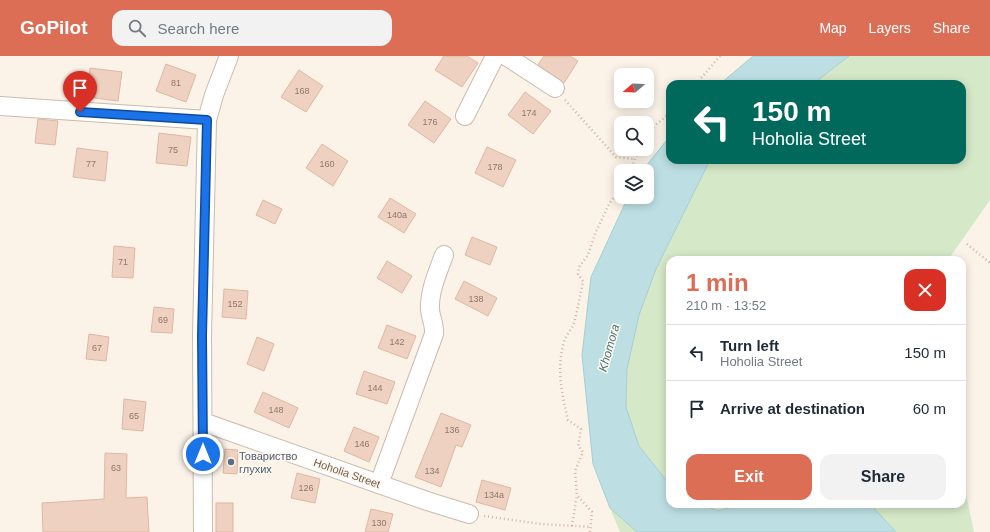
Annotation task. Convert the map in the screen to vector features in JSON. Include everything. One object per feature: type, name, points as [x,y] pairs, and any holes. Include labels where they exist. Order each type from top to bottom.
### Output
[{"type":"street","points":[[203,532],[202,336],[207,120],[214,95],[229,56]]},
{"type":"street","points":[[465,116],[495,56]]},
{"type":"street","points":[[506,56],[528,62],[555,88]]},
{"type":"street","points":[[0,106],[207,120]]},
{"type":"street","points":[[379,484],[434,334],[435,324],[430,309],[431,292],[444,255]]},
{"type":"street","name":"Hoholia Street","points":[[203,422],[469,514]]},
{"type":"path","points":[[699,80],[720,56]]},
{"type":"path","points":[[555,88],[616,157],[635,159]]},
{"type":"path","points":[[654,126],[666,116]]},
{"type":"path","points":[[633,164],[636,156]]},
{"type":"path","points":[[572,526],[577,495],[575,471],[583,452],[578,446],[580,429],[568,420],[560,387],[562,352],[564,340],[573,324],[580,298],[583,281],[578,274],[579,267],[588,255],[595,234],[609,204],[614,197]]},
{"type":"path","points":[[967,244],[990,263]]},
{"type":"path","points":[[577,495],[592,512],[590,532]]},
{"type":"path","points":[[469,514],[591,527]]},
{"type":"green space","points":[[849,56],[990,56],[990,200],[951,256],[666,256],[666,480],[639,446],[626,407],[627,369],[639,315],[656,269],[708,164],[966,164],[966,80],[818,80]]},
{"type":"green space","points":[[966,493],[974,532],[896,532],[874,508],[966,508]]},
{"type":"green space","points":[[610,508],[637,532],[620,532]]},
{"type":"green space","points":[[710,508],[728,508],[718,511]]},
{"type":"water","points":[[753,56],[849,56],[818,80],[725,80]]},
{"type":"water","name":"Khomora","points":[[666,141],[666,164],[708,164],[656,269],[639,315],[627,369],[626,407],[639,446],[666,480],[666,508],[710,508],[718,511],[728,508],[874,508],[896,532],[637,532],[610,508],[593,464],[582,355],[591,277],[625,204],[654,204],[654,164],[648,164]]},
{"type":"building","points":[[444,56],[467,56],[478,63],[462,87],[435,70]]},
{"type":"building","points":[[544,56],[570,56],[578,61],[564,83],[538,65]]},
{"type":"building","points":[[166,64],[196,75],[186,102],[156,91]]},
{"type":"building","points":[[90,68],[122,72],[118,101],[87,97]]},
{"type":"building","points":[[299,70],[323,86],[306,112],[281,97]]},
{"type":"building","points":[[525,92],[551,111],[533,134],[508,115]]},
{"type":"building","points":[[425,101],[451,119],[434,143],[408,125]]},
{"type":"building","points":[[38,119],[58,121],[55,145],[35,143]]},
{"type":"building","points":[[159,133],[191,137],[187,166],[156,163]]},
{"type":"building","points":[[322,144],[348,161],[333,186],[306,168]]},
{"type":"building","points":[[487,147],[516,160],[503,187],[475,173]]},
{"type":"building","points":[[77,148],[108,152],[105,181],[73,177]]},
{"type":"building","points":[[390,198],[416,214],[404,233],[378,217]]},
{"type":"building","points":[[263,200],[282,209],[275,224],[256,215]]},
{"type":"building","points":[[472,237],[497,247],[490,265],[465,255]]},
{"type":"building","points":[[114,246],[135,248],[133,278],[112,277]]},
{"type":"building","points":[[387,261],[412,276],[402,293],[377,278]]},
{"type":"building","points":[[464,281],[497,298],[488,316],[455,299]]},
{"type":"building","points":[[224,289],[248,291],[246,319],[222,317]]},
{"type":"building","points":[[154,307],[174,309],[172,333],[151,332]]},
{"type":"building","points":[[387,325],[416,336],[407,359],[378,348]]},
{"type":"building","points":[[89,334],[109,337],[106,361],[86,359]]},
{"type":"building","points":[[257,337],[274,344],[264,371],[247,364]]},
{"type":"building","points":[[364,371],[395,382],[387,404],[356,394]]},
{"type":"building","points":[[263,392],[298,408],[289,428],[254,412]]},
{"type":"building","points":[[124,399],[146,402],[143,431],[122,429]]},
{"type":"building","points":[[441,413],[471,425],[462,447],[456,445],[441,487],[415,477]]},
{"type":"building","points":[[354,427],[379,437],[369,462],[344,451]]},
{"type":"building","name":"Товариство глухих","points":[[225,449],[238,450],[237,474],[223,473]]},
{"type":"building","points":[[105,453],[127,454],[126,498],[147,497],[149,532],[43,532],[42,503],[104,499]]},
{"type":"building","points":[[297,473],[320,479],[315,503],[291,498]]},
{"type":"building","points":[[482,480],[511,488],[505,510],[476,502]]},
{"type":"building","points":[[216,503],[233,503],[233,532],[216,532]]},
{"type":"building","points":[[371,509],[393,514],[388,532],[365,532]]},
{"type":"place","name":"Товариство глухих","points":[[231,462]]},
{"type":"route","points":[[80,112],[207,120],[202,336],[203,454]]}]
